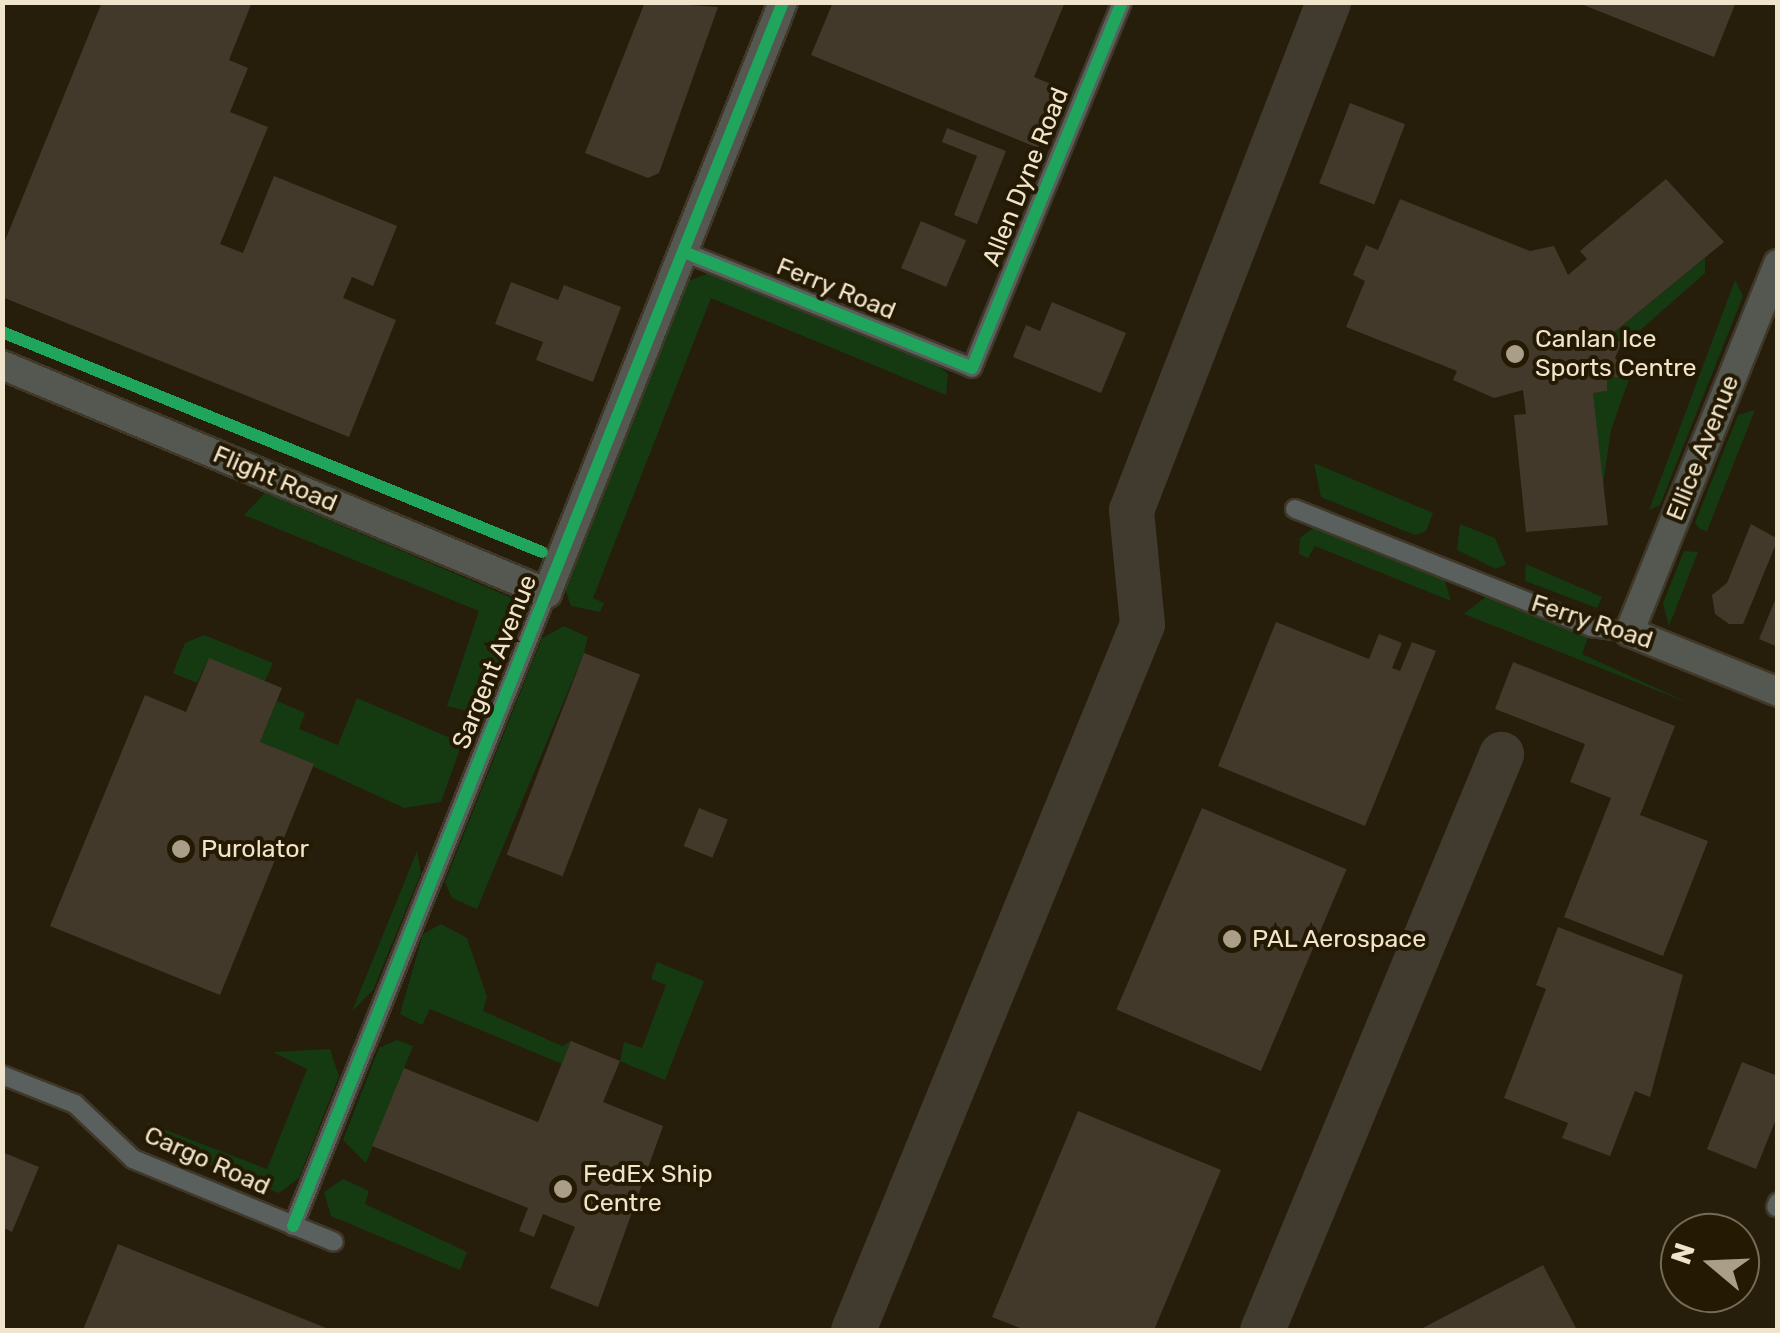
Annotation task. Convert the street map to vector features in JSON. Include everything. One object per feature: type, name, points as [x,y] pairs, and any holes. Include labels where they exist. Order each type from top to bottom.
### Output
[{"type":"street","name":"Sargent Avenue","points":[[294,1226],[783,2]]},
{"type":"street","name":"Allen Dyne Road","points":[[972,368],[1122,2]]},
{"type":"street","name":"Ferry Road","points":[[684,252],[972,368]]},
{"type":"street","name":"Ellice Avenue","points":[[1629,632],[1778,264]]},
{"type":"street","name":"Flight Road","points":[[2,366],[547,593]]},
{"type":"street","name":"Ferry Road","points":[[1294,509],[1592,627],[1629,632],[1778,692]]},
{"type":"street","name":"Cargo Road","points":[[2,1075],[75,1104],[133,1159],[334,1242]]},
{"type":"green space","points":[[1705,258],[1705,273],[1628,341],[1607,338]]},
{"type":"green space","points":[[712,272],[935,364],[948,374],[946,395],[711,298],[593,598],[604,603],[600,612],[571,606],[564,586],[686,282]]},
{"type":"green space","points":[[1735,280],[1743,296],[1660,505],[1649,510]]},
{"type":"green space","points":[[1630,376],[1611,430],[1603,485],[1593,393],[1607,391],[1607,378]]},
{"type":"green space","points":[[1755,410],[1707,531],[1700,529],[1695,523],[1738,415]]},
{"type":"green space","points":[[1314,463],[1433,513],[1426,531],[1415,535],[1321,497]]},
{"type":"green space","points":[[265,493],[517,600],[520,622],[480,714],[447,706],[479,611],[244,515]]},
{"type":"green space","points":[[1318,524],[1443,575],[1451,601],[1315,546],[1308,558],[1299,554],[1300,538]]},
{"type":"green space","points":[[1460,524],[1495,538],[1506,564],[1496,569],[1457,550]]},
{"type":"green space","points":[[1684,551],[1698,552],[1669,626],[1663,603]]},
{"type":"green space","points":[[1526,564],[1602,597],[1597,608],[1525,581]]},
{"type":"green space","points":[[1489,594],[1589,635],[1582,654],[1691,704],[1464,614]]},
{"type":"green space","points":[[564,626],[588,637],[584,653],[477,909],[452,898],[445,882],[542,638]]},
{"type":"green space","points":[[204,635],[273,663],[265,681],[208,660],[197,683],[173,673],[185,643]]},
{"type":"green space","points":[[357,698],[462,743],[441,802],[404,808],[260,742],[277,701],[305,713],[299,729],[338,745]]},
{"type":"green space","points":[[417,851],[421,873],[373,990],[352,1011]]},
{"type":"green space","points":[[441,924],[467,938],[487,997],[483,1011],[562,1046],[571,1041],[562,1064],[430,1009],[422,1025],[400,1014],[423,934]]},
{"type":"green space","points":[[657,962],[704,981],[665,1080],[620,1061],[624,1042],[642,1048],[666,985],[651,979]]},
{"type":"green space","points":[[397,1040],[413,1046],[366,1163],[343,1140],[379,1048]]},
{"type":"green space","points":[[330,1049],[339,1076],[299,1178],[279,1193],[217,1170],[145,1122],[267,1169],[307,1069],[273,1052]]},
{"type":"green space","points":[[343,1179],[369,1191],[365,1204],[467,1252],[460,1270],[331,1216],[324,1192]]},
{"type":"building","points":[[102,2],[252,2],[229,60],[248,68],[230,112],[268,127],[220,244],[243,253],[274,176],[397,226],[373,286],[352,277],[343,298],[396,320],[349,437],[2,297],[2,248]]},
{"type":"building","points":[[645,2],[718,7],[659,173],[648,178],[585,153]]},
{"type":"building","points":[[833,2],[1065,2],[1034,77],[1063,89],[1038,148],[811,55]]},
{"type":"building","points":[[1576,2],[1736,2],[1714,57]]},
{"type":"building","points":[[1350,103],[1405,124],[1374,204],[1319,183]]},
{"type":"building","points":[[947,128],[1006,151],[977,224],[954,215],[977,156],[942,142]]},
{"type":"building","name":"Canlan Ice Sports Centre","points":[[1666,179],[1724,242],[1607,338],[1622,342],[1615,358],[1630,376],[1607,378],[1607,391],[1593,393],[1608,525],[1526,532],[1514,415],[1526,414],[1523,390],[1494,398],[1453,380],[1457,371],[1346,327],[1365,281],[1353,275],[1366,245],[1378,250],[1400,199],[1530,251],[1554,246],[1568,275],[1587,259],[1580,251]]},
{"type":"building","points":[[921,221],[966,240],[946,287],[901,268]]},
{"type":"building","points":[[511,282],[558,300],[564,285],[621,307],[593,382],[536,360],[543,342],[495,324]]},
{"type":"building","points":[[1052,302],[1126,333],[1101,393],[1013,357],[1026,325],[1040,331]]},
{"type":"building","points":[[1751,524],[1778,539],[1743,624],[1729,624],[1715,614],[1712,595],[1727,583]]},
{"type":"building","points":[[1778,593],[1778,647],[1759,639]]},
{"type":"building","points":[[1276,622],[1369,659],[1379,634],[1402,643],[1392,668],[1400,671],[1412,642],[1436,651],[1365,826],[1218,766]]},
{"type":"building","points":[[584,653],[640,675],[563,876],[507,855]]},
{"type":"building","name":"Purolator","points":[[209,658],[282,688],[260,742],[314,764],[220,995],[50,926],[145,695],[186,712]]},
{"type":"building","points":[[1513,662],[1675,726],[1640,815],[1708,841],[1663,956],[1564,917],[1611,798],[1570,782],[1585,744],[1495,709]]},
{"type":"building","points":[[699,808],[728,820],[712,858],[684,846]]},
{"type":"building","name":"PAL Aerospace","points":[[1202,808],[1347,869],[1261,1071],[1116,1010]]},
{"type":"building","points":[[1558,927],[1683,975],[1650,1097],[1635,1091],[1610,1156],[1562,1138],[1568,1123],[1504,1098],[1546,989],[1536,985]]},
{"type":"building","name":"FedEx Ship Centre","points":[[571,1041],[620,1061],[603,1102],[663,1126],[598,1307],[550,1288],[575,1227],[543,1214],[534,1237],[519,1231],[528,1208],[372,1146],[404,1068],[538,1122]]},
{"type":"building","points":[[1742,1062],[1778,1076],[1778,1114],[1756,1169],[1707,1149]]},
{"type":"building","points":[[1078,1111],[1221,1170],[1154,1330],[1025,1330],[992,1317]]},
{"type":"building","points":[[2,1152],[39,1167],[12,1232],[2,1227]]},
{"type":"building","points":[[118,1244],[331,1330],[83,1330]]},
{"type":"building","points":[[1543,1265],[1577,1330],[1419,1330]]},
{"type":"taxiway","points":[[853,1330],[1142,624],[1131,510],[1328,2]]},
{"type":"taxiway","points":[[1262,1330],[1501,754]]},
{"type":"cycle path","points":[[293,1226],[783,2]]},
{"type":"cycle path","points":[[684,252],[972,368],[1122,2]]},
{"type":"cycle path","points":[[2,332],[542,552]]},
{"type":"place","name":"Canlan Ice Sports Centre","points":[[1515,354]]},
{"type":"place","name":"Purolator","points":[[181,849]]},
{"type":"place","name":"PAL Aerospace","points":[[1232,939]]},
{"type":"place","name":"FedEx Ship Centre","points":[[563,1189]]}]
